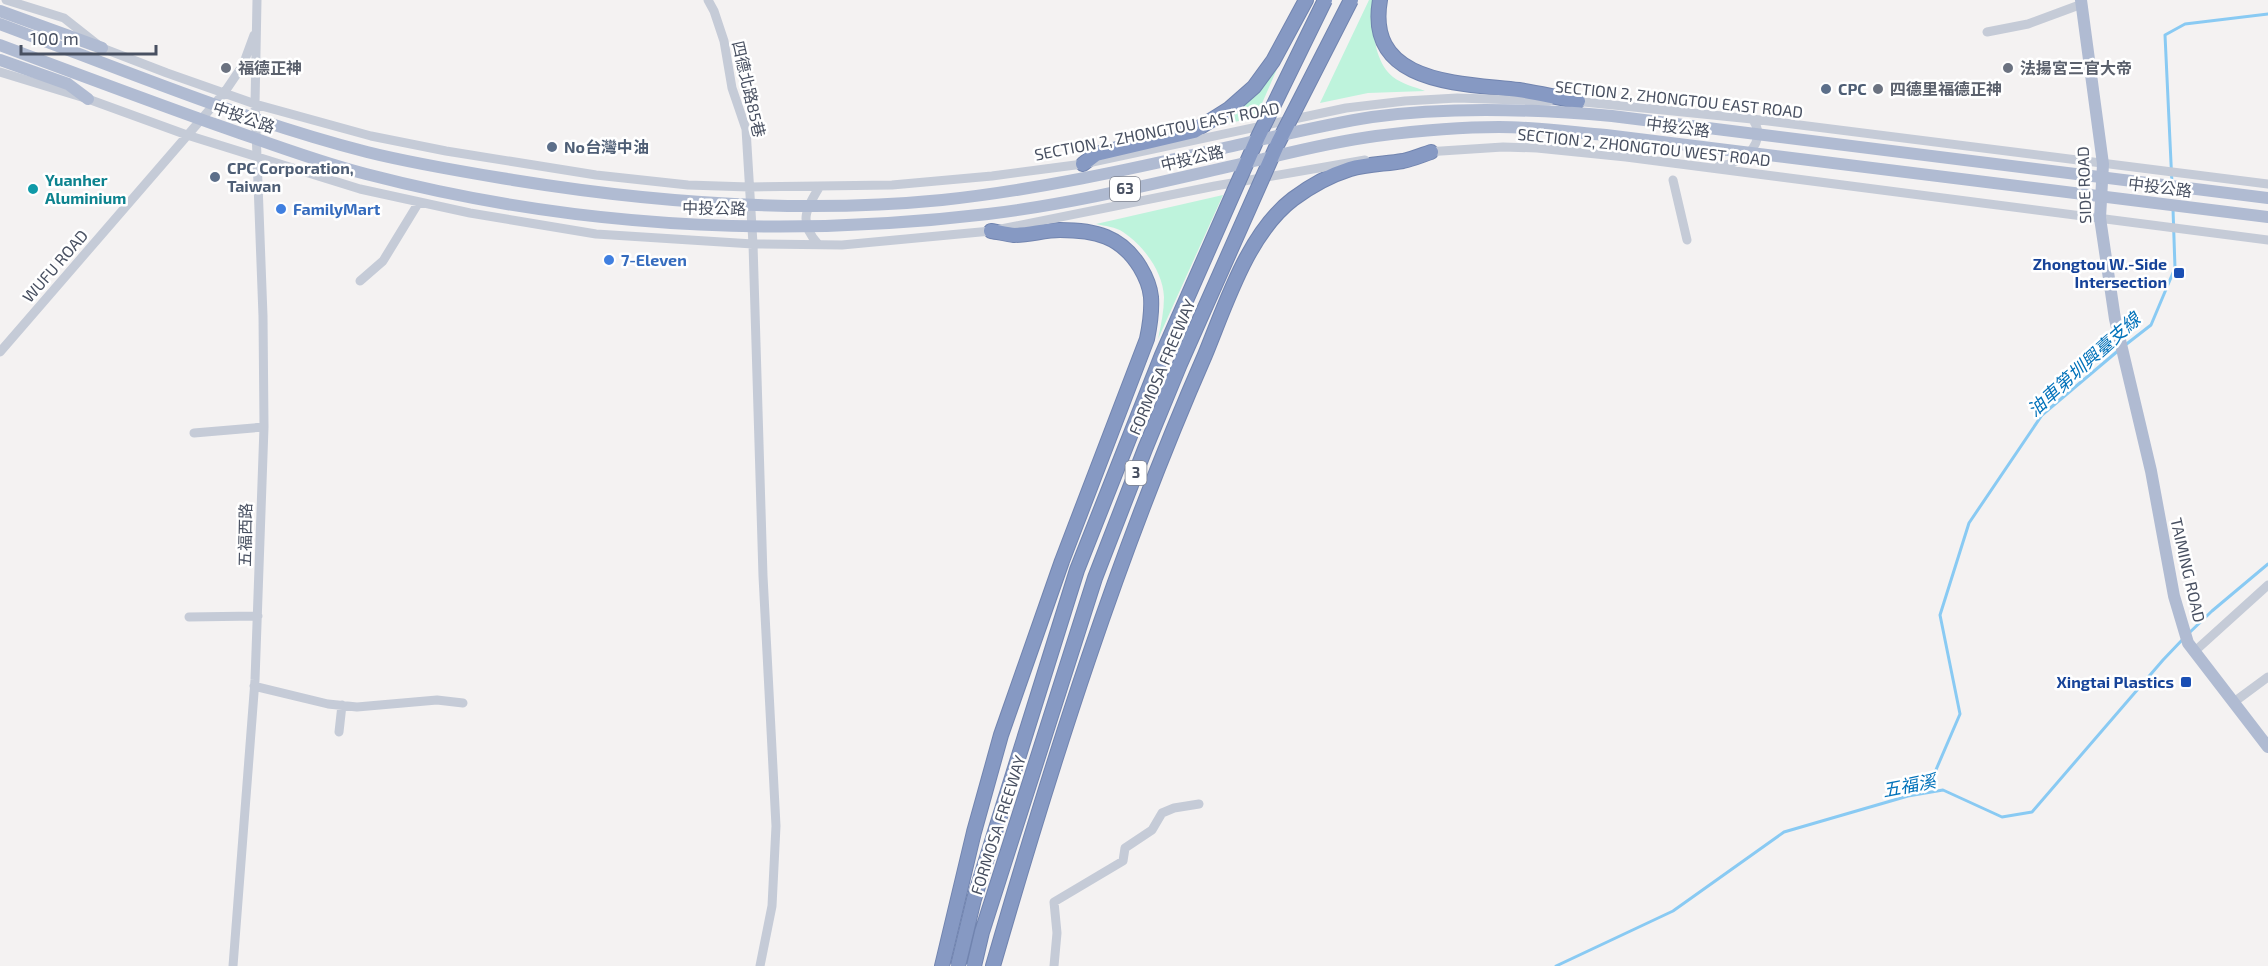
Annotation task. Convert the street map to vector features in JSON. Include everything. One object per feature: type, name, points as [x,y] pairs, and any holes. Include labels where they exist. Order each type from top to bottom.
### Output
[{"type":"highway","points":[[1083,164],[1096,154],[1194,131],[1229,109],[1254,87],[1273,61],[1306,0]]},
{"type":"highway","name":"FORMOSA FREEWAY","points":[[958,966],[974,899],[1077,570],[1162,355],[1258,137],[1325,0]]},
{"type":"highway","name":"FORMOSA FREEWAY","points":[[974,966],[982,932],[1091,589],[1145,449],[1278,143],[1351,0]]},
{"type":"highway","points":[[1380,0],[1380,29],[1389,49],[1396,58],[1424,76],[1453,84],[1521,90],[1578,101]]},
{"type":"highway","points":[[993,966],[1107,600],[1148,492],[1239,276],[1269,222],[1293,198],[1350,169],[1407,161],[1431,152]]},
{"type":"highway","points":[[942,966],[974,832],[1001,735],[1062,561],[1147,339],[1151,304],[1145,275],[1123,246],[1112,239],[1079,231],[1060,230],[1015,235],[991,231]]},
{"type":"main road","name":"SIDE ROAD","points":[[2082,2],[2103,164],[2100,218],[2118,333],[2137,411]]},
{"type":"main road","points":[[0,11],[102,48]]},
{"type":"main road","name":"中投公路","points":[[0,24],[266,122],[368,152],[447,169],[586,192],[690,203],[874,205],[942,200],[1118,172],[1334,123],[1378,116],[1424,112],[1529,110],[1612,116],[2268,198]]},
{"type":"main road","name":"中投公路","points":[[0,45],[265,142],[362,173],[441,192],[598,218],[650,223],[736,226],[853,225],[992,214],[1113,192],[1337,142],[1412,132],[1501,127],[1606,135],[2268,217]]},
{"type":"main road","points":[[0,60],[68,84],[88,99]]},
{"type":"main road","name":"TAIMING ROAD","points":[[2137,411],[2151,471],[2174,596],[2192,647],[2268,747]]},
{"type":"street","name":"SECTION 2, ZHONGTOU EAST ROAD","points":[[6,0],[64,18],[102,48],[255,104],[371,136],[447,152],[596,175],[688,184],[749,187],[820,186],[892,184],[992,176],[1083,164],[1277,122],[1370,105],[1457,98],[1578,101],[1752,119],[2268,184]]},
{"type":"street","name":"五福西路","points":[[233,966],[254,686],[264,427],[263,316],[255,157],[257,0]]},
{"type":"street","name":"四德北路85巷","points":[[708,0],[724,41],[732,88],[746,129],[753,244],[763,576],[776,826],[772,906],[760,966]]},
{"type":"street","points":[[1987,32],[2028,24],[2082,2]]},
{"type":"street","name":"WUFU ROAD","points":[[0,352],[224,93],[243,65],[257,26]]},
{"type":"street","name":"SECTION 2, ZHONGTOU WEST ROAD","points":[[0,72],[88,99],[187,135],[360,189],[516,221],[596,234],[753,244],[842,245],[991,231],[1338,163],[1431,152],[1503,147],[1537,148],[1713,168],[2268,240]]},
{"type":"street","points":[[1713,168],[1737,161],[1753,150],[1758,135],[1757,125],[1752,119]]},
{"type":"street","points":[[1673,180],[1687,240]]},
{"type":"street","points":[[818,244],[807,229],[805,218],[810,203],[820,186]]},
{"type":"street","points":[[360,281],[383,261],[419,202]]},
{"type":"street","points":[[194,433],[264,427]]},
{"type":"street","points":[[2192,647],[2268,585]]},
{"type":"street","points":[[189,617],[258,616]]},
{"type":"street","points":[[2234,702],[2268,677]]},
{"type":"street","points":[[254,686],[342,705],[381,706],[437,700],[463,703]]},
{"type":"street","points":[[339,732],[342,705]]},
{"type":"street","points":[[1054,966],[1057,933],[1054,902],[1123,861],[1125,848],[1152,830],[1162,813],[1174,808],[1199,804]]},
{"type":"green space","points":[[1369,0],[1375,0],[1373,20],[1375,42],[1381,62],[1386,70],[1400,82],[1425,91],[1368,93],[1320,103]]},
{"type":"green space","points":[[1277,69],[1256,117],[1217,126],[1250,99]]},
{"type":"green space","points":[[1223,195],[1158,339],[1164,297],[1156,269],[1145,252],[1123,232],[1096,224]]},
{"type":"waterway","name":"油車第圳興臺支線","points":[[2172,184],[2165,35],[2185,24],[2268,14]]},
{"type":"waterway","name":"油車第圳興臺支線","points":[[2124,346],[2151,325],[2175,268],[2173,209]]},
{"type":"waterway","name":"油車第圳興臺支線","points":[[1926,793],[1960,714],[1940,615],[1969,523],[2042,415],[2119,350]]},
{"type":"waterway","name":"五福溪","points":[[2188,634],[2268,564]]},
{"type":"waterway","name":"五福溪","points":[[1556,966],[1673,911],[1784,832],[1908,796],[1943,790],[2002,817],[2032,812],[2183,639]]},
{"type":"place","name":"福德正神","points":[[226,68]]},
{"type":"place","name":"法揚宮三官大帝","points":[[2008,68]]},
{"type":"place","name":"CPC","points":[[1826,89]]},
{"type":"place","name":"四德里福德正神","points":[[1878,89]]},
{"type":"place","name":"No台灣中油","points":[[552,147]]},
{"type":"place","name":"CPC Corporation, Taiwan","points":[[215,177]]},
{"type":"place","name":"Yuanher Aluminium","points":[[33,189]]},
{"type":"place","name":"FamilyMart","points":[[281,209]]},
{"type":"place","name":"7-Eleven","points":[[609,260]]},
{"type":"place","name":"Zhongtou W.-Side Intersection","points":[[2179,273]]},
{"type":"place","name":"Xingtai Plastics","points":[[2186,682]]}]
